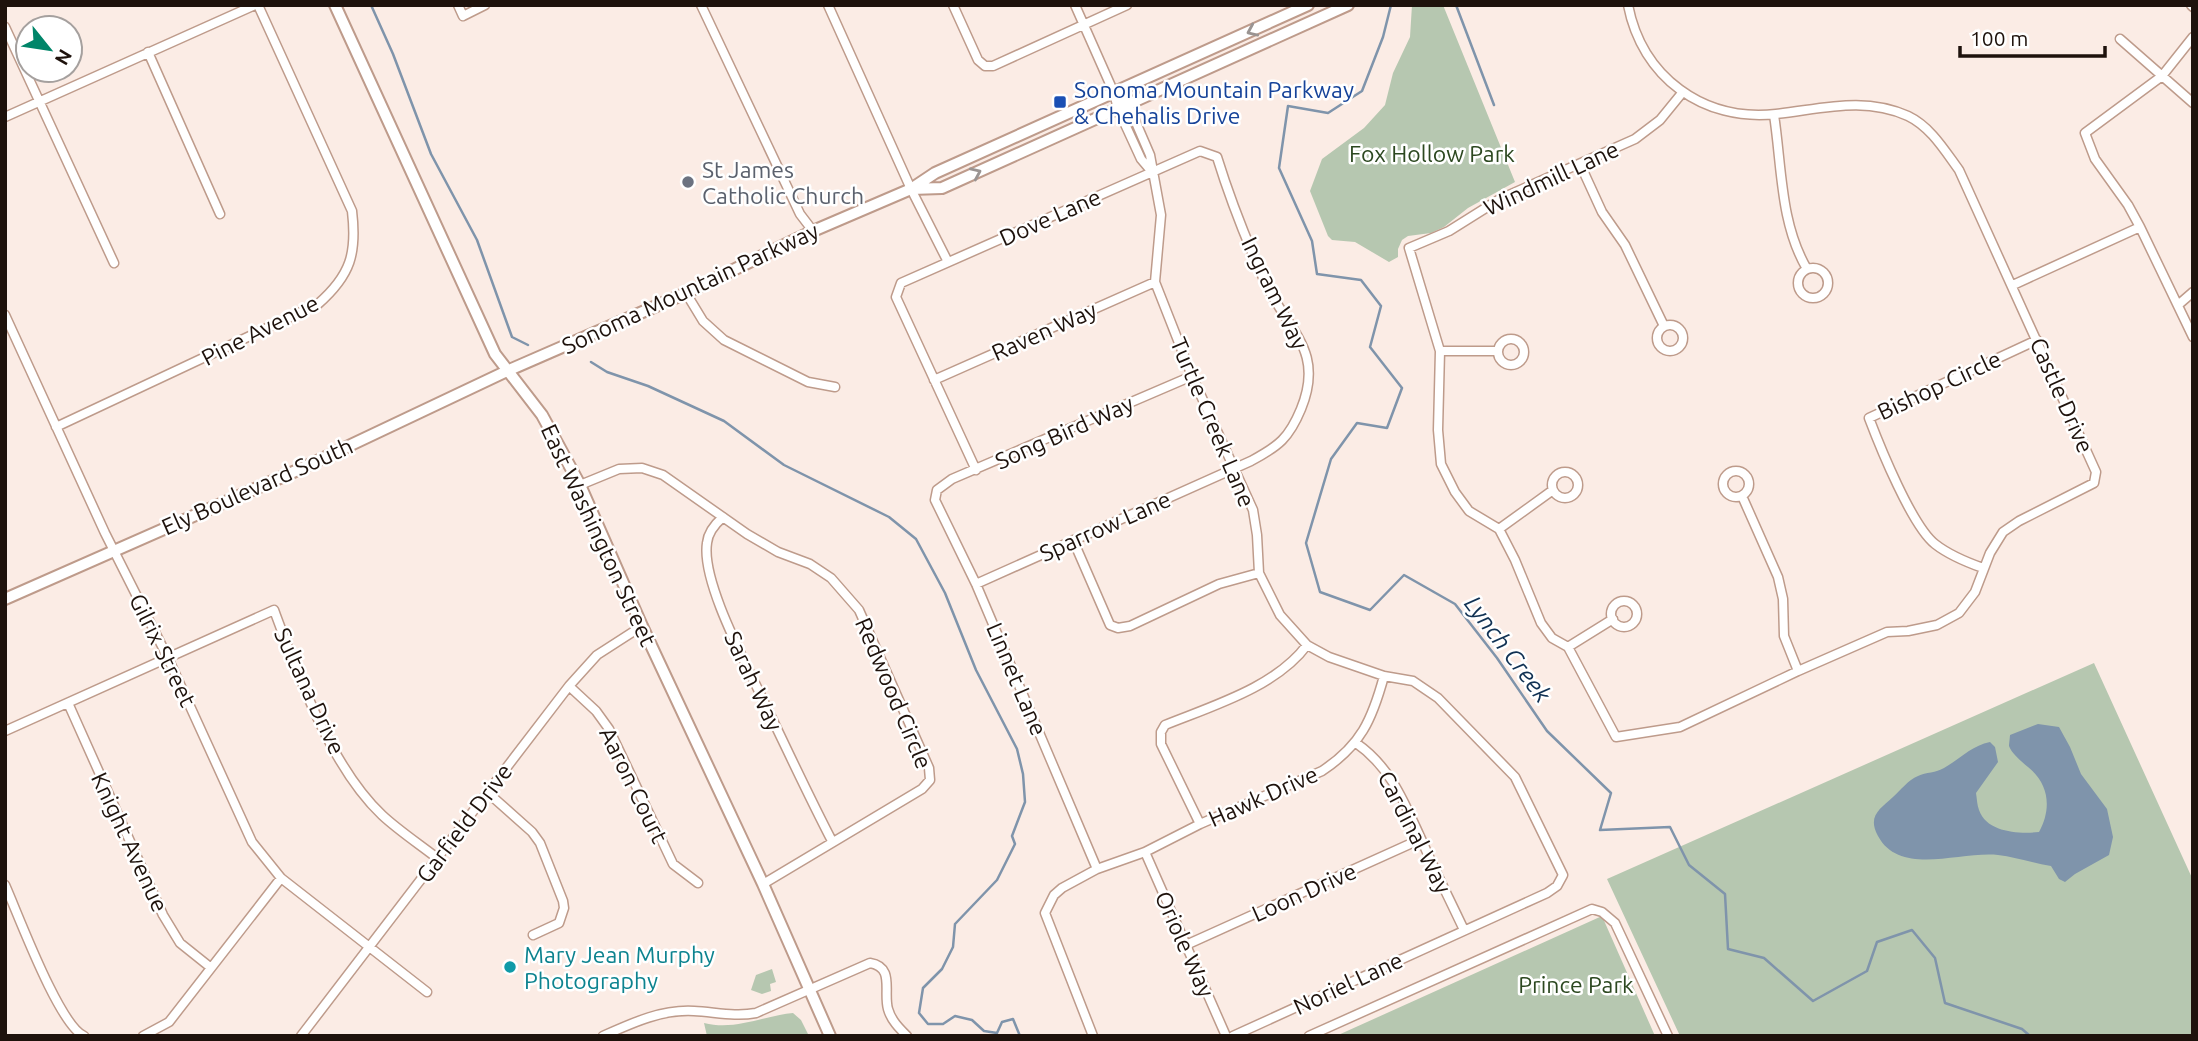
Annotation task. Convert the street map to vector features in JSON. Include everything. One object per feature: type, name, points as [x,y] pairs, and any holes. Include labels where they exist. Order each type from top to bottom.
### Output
[{"type":"main road","name":"East Washington Street","points":[[335,5],[495,354],[542,415],[580,485],[830,1036]]},
{"type":"main road","name":"Sonoma Mountain Parkway","points":[[911,189],[942,188],[1348,5]]},
{"type":"main road","name":"Sonoma Mountain Parkway","points":[[507,371],[686,293],[813,231],[911,189],[935,173],[1301,7]]},
{"type":"main road","name":"Ely Boulevard South","points":[[5,599],[300,469],[507,371]]},
{"type":"street","points":[[5,117],[256,5]]},
{"type":"street","name":"Pine Avenue","points":[[56,427],[318,304],[331,293],[349,266],[355,247],[352,211],[256,5]]},
{"type":"street","points":[[458,5],[463,16],[485,5]]},
{"type":"street","points":[[701,5],[800,214],[813,231]]},
{"type":"street","points":[[828,5],[911,189],[948,262],[901,283],[897,289],[897,297],[976,470]]},
{"type":"street","points":[[953,5],[978,60],[985,66],[993,66],[1127,5]]},
{"type":"street","name":"Turtle Creek Lane","points":[[1075,5],[1114,93],[1123,107],[1141,159],[1152,172],[1161,215],[1155,282],[1192,376],[1253,510],[1259,573],[1280,615],[1307,645],[1329,657],[1384,676],[1413,681],[1438,698],[1515,777],[1563,875],[1557,886],[1547,893],[1464,930]]},
{"type":"street","name":"Castle Drive","points":[[1568,647],[1616,737],[1680,727],[1887,632],[1937,625],[1959,613],[1975,592],[1983,568],[2003,532],[2019,521],[2082,491],[2094,483],[2096,471],[1959,170],[1937,139],[1910,117],[1875,106],[1839,104],[1774,115],[1740,113],[1710,105],[1682,93],[1667,81],[1651,62],[1632,22],[1628,5]]},
{"type":"street","points":[[1301,7],[1306,24]]},
{"type":"street","points":[[5,27],[114,263]]},
{"type":"street","points":[[2193,37],[2162,76],[2085,133],[2095,159],[2128,205],[2178,305],[2188,317],[2193,337]]},
{"type":"street","points":[[2120,39],[2193,103]]},
{"type":"street","points":[[148,52],[220,214]]},
{"type":"street","name":"Windmill Lane","points":[[1440,351],[1409,248],[1449,231],[1500,199],[1635,139],[1660,120],[1682,93]]},
{"type":"street","points":[[1774,115],[1790,228],[1796,250],[1807,269]]},
{"type":"street","name":"Ingram Way","points":[[1152,172],[1199,151],[1217,157],[1266,284],[1304,348],[1310,367],[1309,390],[1292,432],[1275,449],[1235,468]]},
{"type":"street","points":[[1580,164],[1602,212],[1625,246],[1664,326]]},
{"type":"street","name":"Dove Lane","points":[[948,262],[1152,172]]},
{"type":"street","points":[[2013,285],[2140,227]]},
{"type":"street","name":"Raven Way","points":[[934,380],[1155,282]]},
{"type":"street","points":[[2178,305],[2193,292]]},
{"type":"street","points":[[686,293],[703,321],[724,340],[808,382],[835,387]]},
{"type":"street","name":"Gilrix Street","points":[[5,315],[252,842],[281,878],[427,992]]},
{"type":"street","name":"Bishop Circle","points":[[1983,568],[1957,558],[1933,543],[1914,518],[1869,418],[2037,340]]},
{"type":"street","points":[[1498,351],[1440,351],[1438,430],[1441,464],[1455,492],[1469,511],[1499,529],[1541,623],[1552,638],[1568,647],[1613,619]]},
{"type":"street","name":"Song Bird Way","points":[[937,490],[952,479],[1192,376]]},
{"type":"street","name":"Redwood Circle","points":[[580,485],[619,469],[642,468],[663,475],[747,534],[778,552],[810,564],[831,578],[859,610],[929,768],[930,780],[922,789],[763,884]]},
{"type":"street","name":"Sparrow Lane","points":[[976,584],[1235,468]]},
{"type":"street","name":"Linnet Lane","points":[[937,490],[935,500],[976,584],[1097,870]]},
{"type":"street","points":[[1499,529],[1553,490]]},
{"type":"street","points":[[1742,496],[1778,577],[1783,599],[1784,636],[1798,671]]},
{"type":"street","name":"Sarah Way","points":[[723,517],[712,527],[707,543],[707,561],[716,597],[796,771],[832,841]]},
{"type":"street","points":[[1073,540],[1110,625],[1118,628],[1130,626],[1219,584],[1259,573]]},
{"type":"street","name":"Sultana Drive","points":[[168,658],[274,610],[327,738],[357,785],[381,814],[437,858]]},
{"type":"street","name":"Garfield Drive","points":[[301,1036],[569,687],[597,655],[642,626]]},
{"type":"street","points":[[1199,824],[1161,744],[1161,732],[1165,725],[1234,696],[1281,672],[1307,645]]},
{"type":"street","points":[[5,732],[168,658]]},
{"type":"street","name":"Hawk Drive","points":[[1093,1036],[1045,913],[1054,895],[1097,870],[1145,852],[1199,824],[1322,771],[1341,759],[1356,743],[1370,721],[1384,676]]},
{"type":"street","name":"Aaron Court","points":[[569,687],[596,711],[609,729],[673,864],[698,883]]},
{"type":"street","name":"Knight Avenue","points":[[68,703],[163,915],[180,943],[211,967]]},
{"type":"street","name":"Cardinal Way","points":[[1356,743],[1385,769],[1406,804],[1464,930]]},
{"type":"street","points":[[488,792],[532,832],[544,853],[563,901],[564,908],[559,923],[533,935]]},
{"type":"street","name":"Loon Drive","points":[[1186,946],[1421,839]]},
{"type":"street","name":"Oriole Way","points":[[1145,852],[1226,1036]]},
{"type":"street","points":[[143,1036],[169,1023],[281,878]]},
{"type":"street","points":[[5,885],[59,1007],[78,1033],[84,1036]]},
{"type":"street","points":[[1308,1036],[1592,909],[1602,912],[1615,923],[1668,1036]]},
{"type":"street","name":"Noriel Lane","points":[[1233,1036],[1464,930]]},
{"type":"street","points":[[603,1036],[651,1016],[680,1011],[741,1015],[756,1013],[870,963],[880,965],[886,972],[888,1009],[897,1026],[907,1036]]},
{"type":"green space","name":"Fox Hollow Park","points":[[1412,5],[1443,5],[1515,182],[1468,208],[1444,227],[1431,233],[1408,236],[1402,240],[1398,257],[1389,262],[1355,242],[1332,240],[1310,191],[1322,159],[1364,128],[1385,105],[1393,73],[1410,37]]},
{"type":"green space","points":[[2094,663],[2193,880],[2193,1036],[1680,1036],[1607,879]]},
{"type":"green space","name":"Prince Park","points":[[1602,916],[1655,1036],[1336,1036]]},
{"type":"green space","points":[[772,969],[776,982],[770,984],[771,991],[762,994],[751,990],[756,975]]},
{"type":"green space","points":[[793,1013],[801,1020],[809,1036],[707,1036],[704,1023],[738,1024]]},
{"type":"water","points":[[2038,724],[2059,727],[2081,774],[2107,809],[2113,837],[2109,855],[2065,882],[2059,879],[2051,866],[1998,855],[1932,859],[1901,856],[1888,848],[1878,836],[1874,823],[1876,814],[1908,783],[1921,775],[1941,770],[1971,750],[1990,742],[1995,747],[1998,762],[1976,793],[1978,808],[1983,818],[1996,828],[2023,833],[2039,832],[2046,814],[2044,789],[2035,774],[2009,746],[2010,735]]},
{"type":"waterway","points":[[371,5],[393,54],[431,154],[477,240],[512,337],[528,345]]},
{"type":"waterway","name":"Lynch Creek","points":[[1391,5],[1383,37],[1362,91],[1328,113],[1288,106],[1279,168],[1312,241],[1317,274],[1361,280],[1381,306],[1370,347],[1402,388],[1387,428],[1357,423],[1331,459],[1306,543],[1320,592],[1370,610],[1404,575],[1455,604],[1497,658],[1547,731],[1611,793],[1600,830],[1670,827],[1689,865],[1725,894],[1728,949],[1764,958],[1813,1001],[1867,971],[1877,942],[1912,930],[1935,958],[1945,1003],[2022,1029],[2030,1036]]},
{"type":"waterway","points":[[1456,5],[1494,105]]},
{"type":"waterway","points":[[591,362],[607,372],[648,386],[724,421],[784,465],[889,517],[916,539],[945,593],[976,670],[1017,749],[1023,774],[1025,802],[1012,836],[1015,844],[997,880],[955,924],[953,947],[942,969],[923,988],[919,1013],[928,1024],[943,1024],[955,1016],[972,1020],[984,1031],[997,1033],[1002,1022],[1013,1019],[1020,1036]]},
{"type":"place","name":"Sonoma Mountain Parkway & Chehalis Drive","points":[[1060,102]]},
{"type":"place","name":"St James Catholic Church","points":[[688,182]]},
{"type":"place","name":"Mary Jean Murphy Photography","points":[[510,967]]}]
